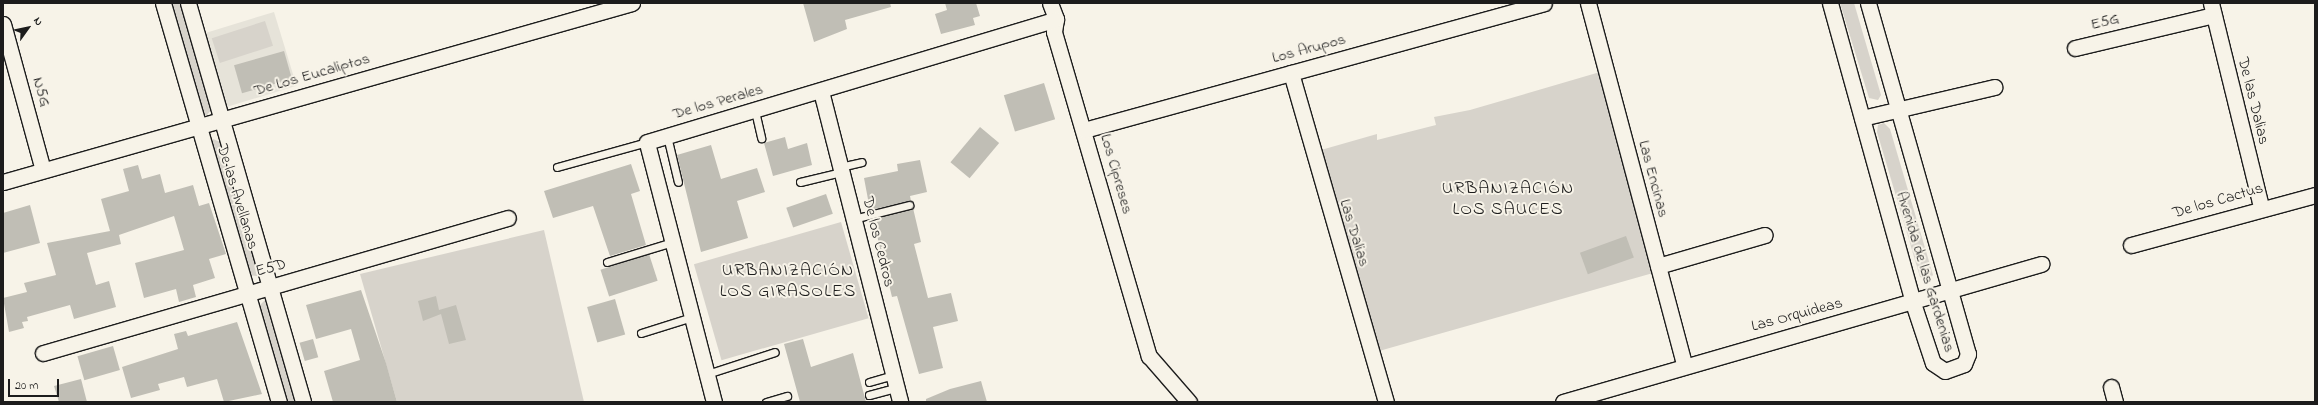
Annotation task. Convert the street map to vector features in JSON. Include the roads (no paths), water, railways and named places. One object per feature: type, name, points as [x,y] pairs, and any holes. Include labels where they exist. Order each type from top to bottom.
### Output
[{"type":"street","name":"De las Avellanas","points":[[163,3],[196,125],[248,293],[279,402]]},
{"type":"street","name":"De las Avellanas","points":[[188,3],[219,120],[271,287],[303,402]]},
{"type":"street","name":"De Los Eucaliptos","points":[[3,182],[196,125],[219,120],[632,3]]},
{"type":"street","name":"Los Cipreses","points":[[1050,3],[1056,19],[1054,32],[1084,130],[1149,356],[1189,402]]},
{"type":"street","name":"Los Arupos","points":[[1084,130],[1544,3]]},
{"type":"street","name":"Las Encinas","points":[[1588,3],[1684,364]]},
{"type":"street","name":"Avenida de las Gardenias","points":[[1830,3],[1913,303],[1933,363],[1945,371],[1964,364],[1968,354],[1868,3]]},
{"type":"street","name":"E5G","points":[[2075,48],[2212,9]]},
{"type":"street","name":"De las Dalias","points":[[2212,9],[2261,207]]},
{"type":"street","name":"De los Perales","points":[[647,142],[821,91],[1056,19]]},
{"type":"street","name":"N5G","points":[[3,24],[43,170]]},
{"type":"street","name":"Las Dalias","points":[[1291,73],[1386,402]]},
{"type":"street","points":[[1862,118],[1898,107],[1994,86]]},
{"type":"street","name":"De los Cedros","points":[[821,91],[896,388]]},
{"type":"street","points":[[647,142],[714,402]]},
{"type":"street","name":"De los Cactus","points":[[2131,245],[2261,207],[2315,195]]},
{"type":"street","name":"E5D","points":[[43,354],[508,218]]},
{"type":"street","points":[[1658,266],[1766,235]]},
{"type":"street","name":"Las Orquideas","points":[[1562,402],[1684,364],[1951,293],[2042,264]]},
{"type":"street","points":[[2111,387],[2115,402]]},
{"type":"lane","points":[[754,111],[762,138]]},
{"type":"lane","points":[[667,136],[678,182]]},
{"type":"lane","points":[[557,167],[647,142]]},
{"type":"lane","points":[[800,182],[862,162]]},
{"type":"lane","points":[[853,219],[909,205]]},
{"type":"lane","points":[[607,262],[673,242]]},
{"type":"lane","points":[[640,333],[692,317]]},
{"type":"lane","points":[[707,374],[775,352]]},
{"type":"lane","points":[[869,382],[896,388]]},
{"type":"lane","points":[[869,395],[896,388]]},
{"type":"lane","points":[[766,402],[787,396]]},
{"type":"district","name":"URBANIZACIÓN LOS SAUCES","points":[[1508,200]]},
{"type":"district","name":"URBANIZACIÓN LOS GIRASOLES","points":[[788,282]]}]
